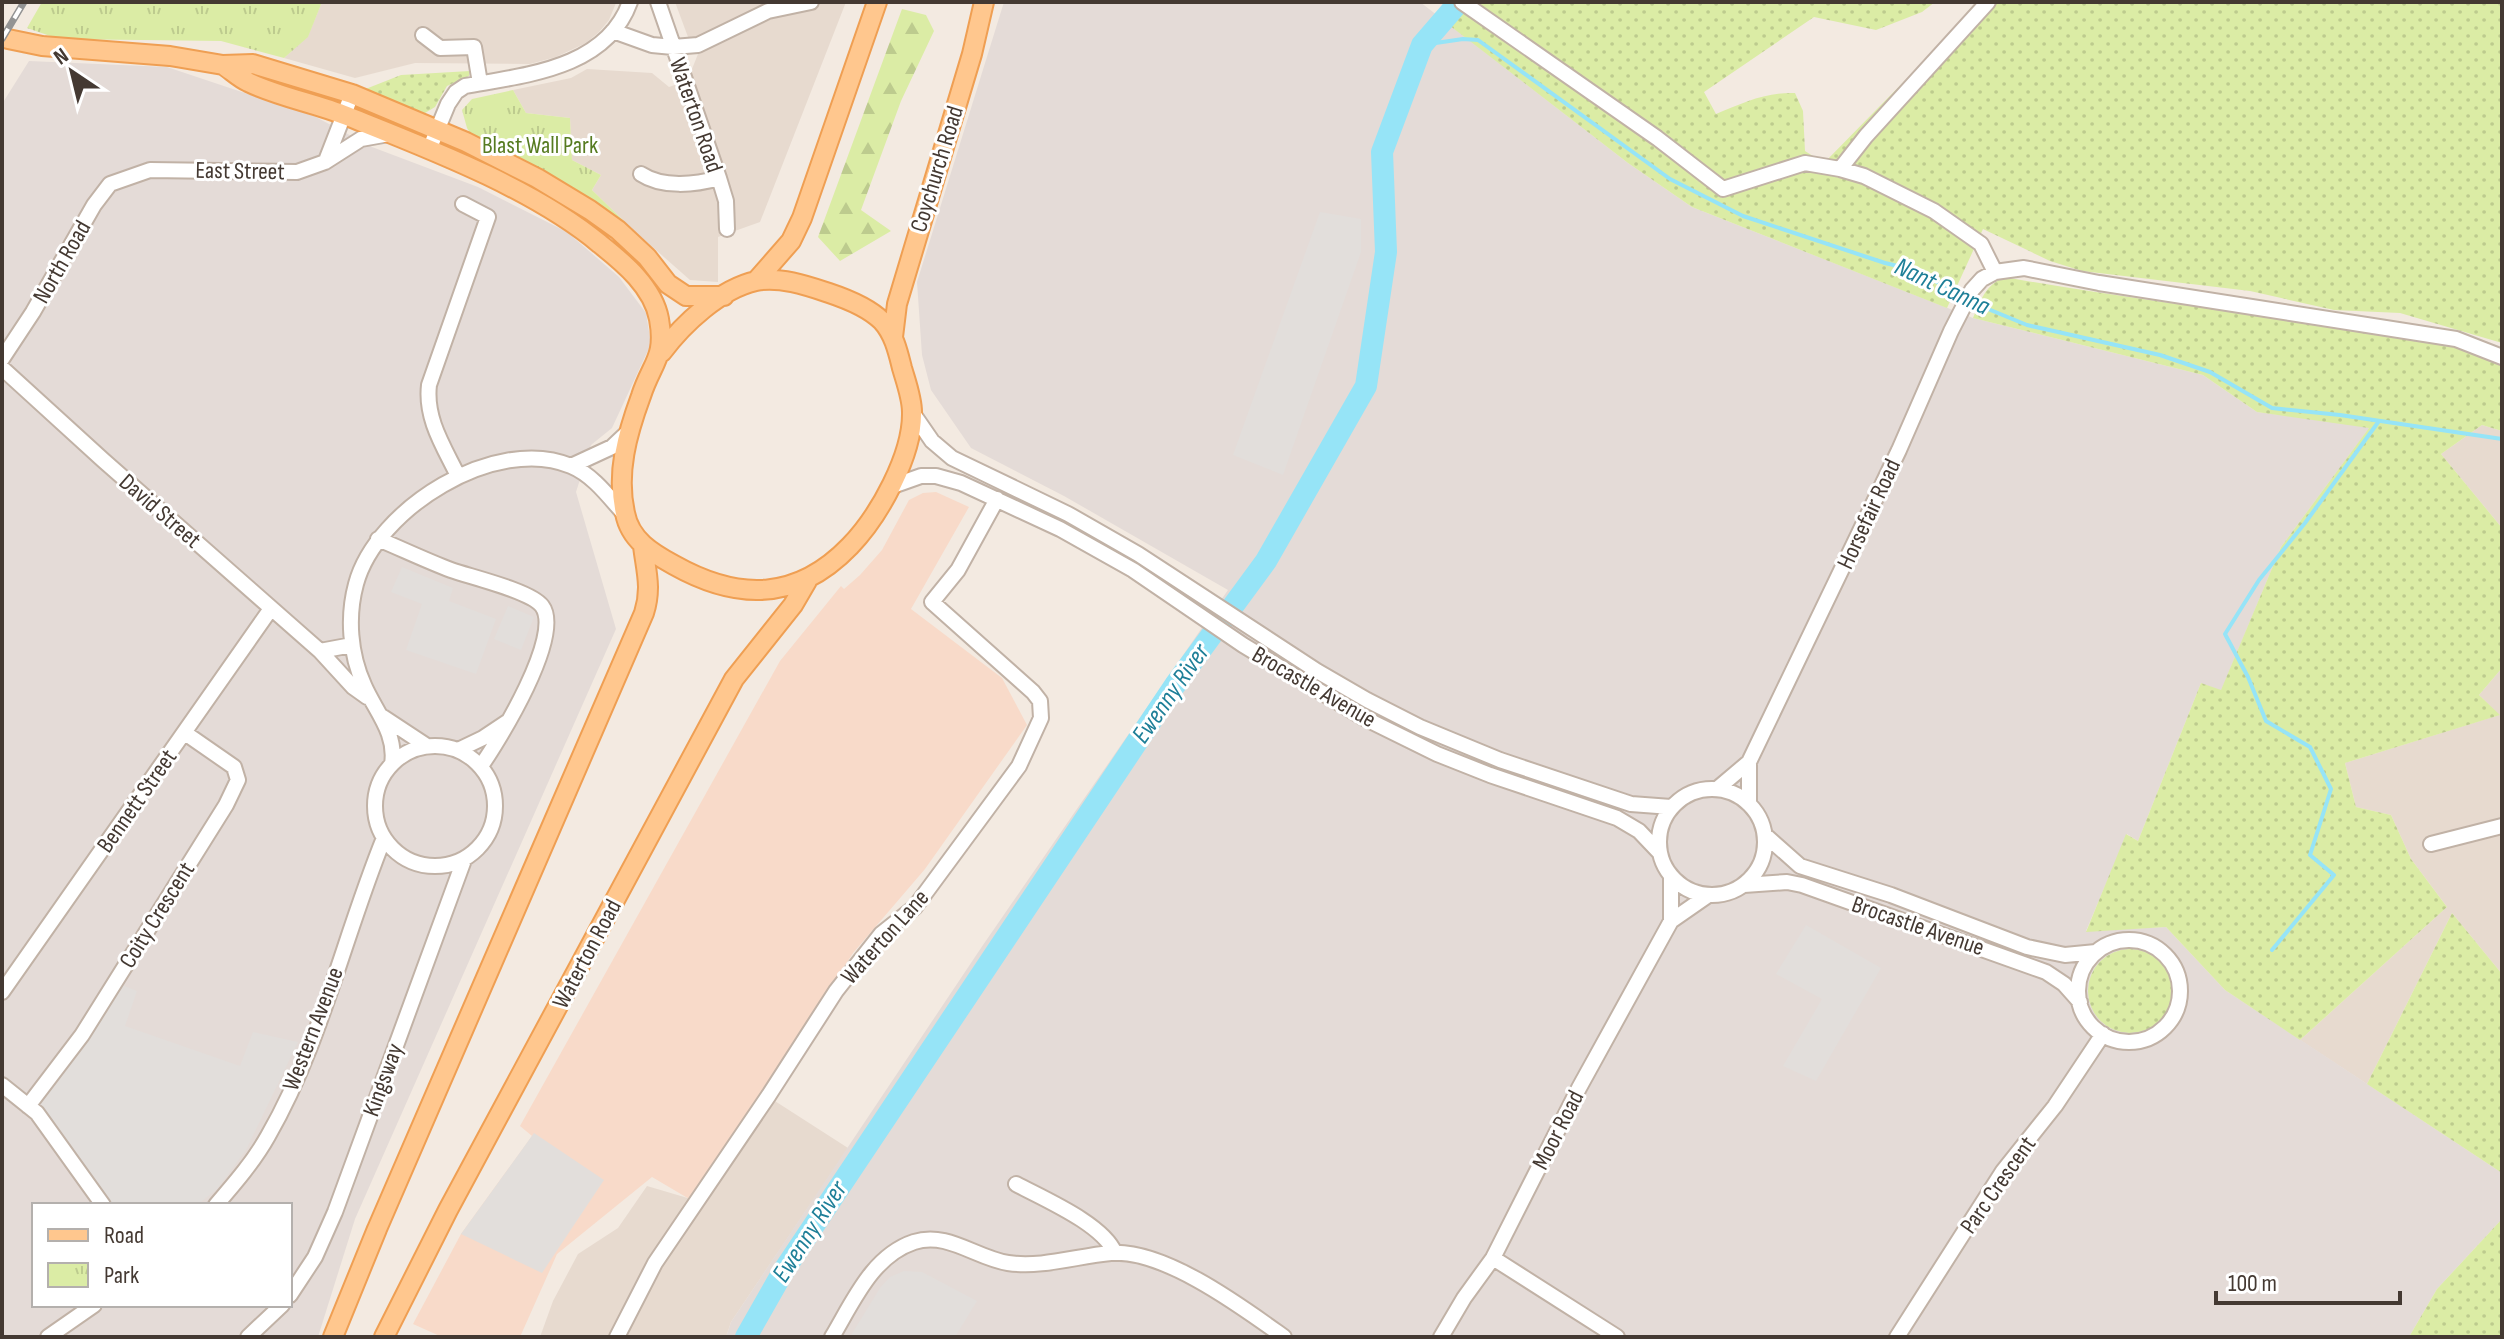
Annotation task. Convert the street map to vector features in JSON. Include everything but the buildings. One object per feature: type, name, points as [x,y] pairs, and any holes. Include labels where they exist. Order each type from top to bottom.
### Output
[{"type":"main road","points":[[333,1337],[644,613],[650,582],[643,546],[625,515],[622,463],[642,391],[662,352],[690,320],[724,296],[756,281],[791,241],[802,218],[877,2]]},
{"type":"main road","name":"Coychurch Road","points":[[893,337],[899,298],[972,54],[984,2]]},
{"type":"main road","points":[[8,39],[42,46],[170,56],[223,65],[253,64],[352,94],[438,129],[537,178],[590,210],[618,230],[647,257],[668,284],[686,296],[724,296]]},
{"type":"main road","points":[[223,65],[245,81],[345,115],[475,170],[539,203],[597,241],[628,269],[650,295],[659,321],[662,352]]},
{"type":"main road","points":[[643,546],[688,573],[740,591],[762,591],[807,581],[850,547],[873,517],[890,487],[906,449],[912,412],[893,337],[882,321],[843,297],[798,284],[756,281]]},
{"type":"main road","name":"Waterton Road","points":[[384,1337],[448,1210],[734,679],[793,605],[807,581]]},
{"type":"street","points":[[429,150],[456,92],[465,86],[561,66],[600,44],[613,31],[630,2]]},
{"type":"street","name":"Waterton Road","points":[[658,2],[726,201],[727,229]]},
{"type":"street","points":[[613,31],[652,45],[698,45],[768,11],[810,2]]},
{"type":"street","points":[[1462,2],[1657,138],[1723,189],[1805,163],[1840,169],[1864,176],[1934,211],[1981,244],[1995,272],[2024,268],[2099,283],[2432,335],[2469,343],[2502,357]]},
{"type":"street","points":[[1840,169],[1866,136],[1988,2]]},
{"type":"street","points":[[423,35],[440,48],[474,47],[480,83]]},
{"type":"street","points":[[325,162],[352,94]]},
{"type":"street","name":"East Street","points":[[94,205],[110,184],[150,170],[297,172],[325,162],[361,139],[389,134]]},
{"type":"street","points":[[641,174],[654,183],[703,182],[719,178]]},
{"type":"street","points":[[458,476],[430,417],[427,400],[429,385],[488,217],[463,204]]},
{"type":"street","name":"North Road","points":[[2,359],[33,312],[94,205]]},
{"type":"street","name":"Horsefair Road","points":[[1717,789],[1749,762],[1899,450],[1951,331],[1972,290],[1982,279],[1995,272]]},
{"type":"street","name":"David Street","points":[[2,368],[270,610],[320,651],[353,687],[373,702]]},
{"type":"street","name":"Brocastle Avenue","points":[[912,412],[932,441],[952,458],[1068,514],[1138,554],[1317,671],[1420,727],[1582,789],[1631,804],[1671,807]]},
{"type":"street","points":[[571,466],[612,447],[630,430]]},
{"type":"street","points":[[392,764],[394,753],[383,717],[364,684],[352,645],[350,618],[356,584],[365,559],[401,513],[458,476],[489,465],[524,460],[571,466],[600,487],[625,515]]},
{"type":"street","name":"Brocastle Avenue","points":[[890,487],[921,476],[936,476],[997,499],[1060,529],[1133,570],[1243,645],[1364,718],[1437,754],[1490,775],[1617,818],[1639,831],[1659,852]]},
{"type":"street","name":"Waterton Lane","points":[[617,1337],[655,1263],[836,991],[881,934],[915,907],[939,876],[1019,766],[1041,718],[1040,701],[1033,692],[932,602],[958,570],[997,499]]},
{"type":"street","points":[[378,539],[537,601],[547,615],[549,621],[523,699],[481,766]]},
{"type":"street","name":"Bennett Street","points":[[2,992],[270,610]]},
{"type":"street","points":[[320,651],[352,645]]},
{"type":"street","points":[[383,717],[427,746]]},
{"type":"street","points":[[458,750],[511,720]]},
{"type":"street","name":"Coity Crescent","points":[[28,1106],[82,1035],[226,805],[238,780],[234,767],[185,733]]},
{"type":"street","points":[[427,746],[458,750],[481,766],[491,782],[495,800],[494,819],[488,836],[479,848],[464,860],[445,866],[418,864],[400,854],[384,838],[375,809],[376,793],[382,777],[392,764],[402,755],[427,746]]},
{"type":"street","name":"Horsefair Road","points":[[1749,762],[1749,804]]},
{"type":"street","points":[[1717,789],[1734,794],[1749,804],[1760,818],[1765,835],[1761,863],[1744,885],[1733,892],[1707,896],[1693,893],[1671,877],[1659,852],[1658,836],[1671,807],[1692,793],[1717,789]]},
{"type":"street","points":[[2431,844],[2502,826]]},
{"type":"street","name":"Brocastle Avenue","points":[[1765,835],[1800,866],[1891,895],[2027,947],[2065,955],[2096,952]]},
{"type":"street","name":"Western Avenue","points":[[218,1203],[257,1155],[287,1099],[384,838]]},
{"type":"street","name":"Kingsway","points":[[292,1292],[315,1257],[335,1212],[464,860]]},
{"type":"street","name":"Moor Road","points":[[1671,877],[1671,921]]},
{"type":"street","name":"Brocastle Avenue","points":[[1744,885],[1787,882],[1802,885],[2046,972],[2064,984],[2080,1002]]},
{"type":"street","name":"Moor Road","points":[[1441,1337],[1493,1258],[1579,1088],[1671,921],[1707,896]]},
{"type":"street","points":[[2121,941],[2148,944],[2170,960],[2180,985],[2175,1013],[2157,1034],[2144,1040],[2116,1040],[2103,1034],[2092,1026],[2080,1002],[2081,975],[2096,952],[2121,941]]},
{"type":"street","name":"Parc Crescent","points":[[1897,1337],[2003,1171],[2055,1106],[2103,1034]]},
{"type":"street","points":[[2,1085],[37,1113],[102,1203]]},
{"type":"street","points":[[1016,1184],[1096,1229],[1112,1245],[1115,1253]]},
{"type":"street","points":[[832,1337],[870,1274],[893,1252],[916,1241],[943,1240],[1006,1263],[1036,1264],[1115,1253],[1168,1263],[1284,1337]]},
{"type":"street","points":[[1493,1258],[1617,1337]]},
{"type":"street","points":[[48,1337],[91,1307]]},
{"type":"street","points":[[248,1337],[280,1307]]},
{"type":"shaded area","points":[[322,2],[616,3],[609,20],[599,32],[586,43],[556,57],[530,64],[415,63],[355,78],[284,58],[308,36]]},
{"type":"shaded area","points":[[675,2],[846,2],[760,222],[718,237],[718,282],[690,280],[631,228],[592,190],[601,175],[572,160],[570,118],[526,113],[513,90],[571,78],[587,69],[652,73],[669,87],[692,79],[698,54]]},
{"type":"shaded area","points":[[1004,2],[1420,2],[1628,163],[1692,207],[1973,318],[2203,375],[2257,412],[2370,427],[2281,547],[2221,691],[2201,683],[2138,841],[2127,834],[2086,931],[2166,927],[2225,990],[2502,1173],[2502,1219],[2437,1289],[2409,1337],[726,1337],[731,1322],[983,945],[1228,590],[1064,496],[971,448],[931,390],[922,355],[917,282]]},
{"type":"shaded area","points":[[29,61],[167,67],[314,116],[372,147],[478,187],[567,232],[619,277],[646,313],[651,344],[612,428],[591,445],[576,492],[616,629],[355,1219],[318,1337],[2,1337],[2,104]]},
{"type":"shaded area","points":[[1320,212],[1361,219],[1361,252],[1283,475],[1233,455]]},
{"type":"shaded area","points":[[2482,425],[2502,431],[2502,528],[2441,454]]},
{"type":"shaded area","points":[[936,492],[969,507],[911,609],[1002,678],[1027,725],[925,869],[853,953],[691,1200],[652,1177],[557,1254],[520,1337],[442,1337],[413,1324],[461,1234],[532,1136],[520,1126],[780,661],[841,586],[844,589],[860,575],[882,550],[909,500],[923,493]]},
{"type":"shaded area","points":[[402,567],[453,588],[449,601],[496,619],[476,674],[406,650],[422,604],[391,592]]},
{"type":"shaded area","points":[[508,606],[534,617],[521,650],[494,639]]},
{"type":"shaded area","points":[[2502,668],[2502,974],[2452,913],[2367,1084],[2300,1040],[2447,907],[2411,859],[2391,815],[2356,807],[2345,763],[2499,715],[2479,695]]},
{"type":"shaded area","points":[[1806,925],[1881,968],[1816,1081],[1783,1066],[1822,999],[1776,974]]},
{"type":"shaded area","points":[[117,983],[137,991],[125,1026],[240,1066],[253,1032],[298,1042],[246,1150],[217,1189],[200,1203],[105,1203],[38,1112],[36,1100]]},
{"type":"shaded area","points":[[761,1092],[848,1148],[731,1322],[726,1337],[540,1337],[553,1301],[578,1254],[618,1228],[647,1186],[691,1199]]},
{"type":"shaded area","points":[[534,1133],[604,1180],[542,1273],[461,1234]]},
{"type":"shaded area","points":[[904,1271],[922,1272],[977,1301],[955,1337],[850,1337],[880,1288],[890,1277]]},
{"type":"green space","points":[[42,2],[322,2],[308,37],[284,58],[221,41],[59,39],[27,28]]},
{"type":"green space","points":[[1466,2],[1935,2],[1922,12],[1876,30],[1814,17],[1704,92],[1716,114],[1764,96],[1795,93],[1803,111],[1805,151],[1824,163],[1931,54],[1976,2],[2502,2],[2502,343],[2400,313],[2334,310],[2250,291],[2082,271],[2050,261],[1983,229],[1947,308],[1692,207],[1628,163],[1449,25]]},
{"type":"green space","points":[[902,9],[926,15],[934,31],[901,101],[861,210],[891,231],[840,261],[818,237]]},
{"type":"green space","points":[[470,71],[469,76],[447,86],[435,107],[425,113],[363,90],[401,75]]},
{"type":"green space","name":"Blast Wall Park","points":[[513,90],[526,113],[570,118],[572,160],[601,175],[592,190],[630,230],[473,138],[462,110],[472,99]]},
{"type":"green space","points":[[2005,277],[2418,339],[2461,349],[2502,365],[2502,431],[2482,425],[2441,454],[2502,528],[2502,668],[2479,695],[2500,715],[2345,763],[2356,807],[2391,815],[2411,859],[2447,907],[2300,1040],[2225,990],[2166,927],[2086,932],[2126,834],[2138,841],[2201,683],[2221,690],[2281,547],[2369,428],[2257,412],[2203,375],[1973,318],[1988,289]]},
{"type":"green space","points":[[2452,913],[2502,974],[2502,1173],[2367,1084]]},
{"type":"green space","points":[[2130,949],[2146,952],[2160,961],[2169,975],[2172,991],[2169,1007],[2160,1021],[2146,1030],[2130,1033],[2114,1030],[2100,1021],[2091,1007],[2088,991],[2091,975],[2100,961],[2114,952]]},
{"type":"green space","points":[[2502,1219],[2502,1337],[2409,1337],[2437,1289]]},
{"type":"waterway","name":"Ewenny River","points":[[746,1337],[784,1270],[1175,685],[1266,561],[1366,386],[1386,252],[1382,152],[1422,45],[1459,2]]},
{"type":"waterway","name":"Nant Canna","points":[[1422,45],[1478,40],[1670,179],[1743,216],[1885,263],[1919,271],[1963,298]]},
{"type":"waterway","name":"Nant Canna","points":[[1971,302],[2027,325],[2160,355],[2210,372],[2272,408],[2502,439]]},
{"type":"waterway","points":[[2272,950],[2334,875],[2310,855],[2331,789],[2310,747],[2266,721],[2248,677],[2225,634],[2259,580],[2379,421]]},
{"type":"railway","points":[[2,39],[24,2]]}]
